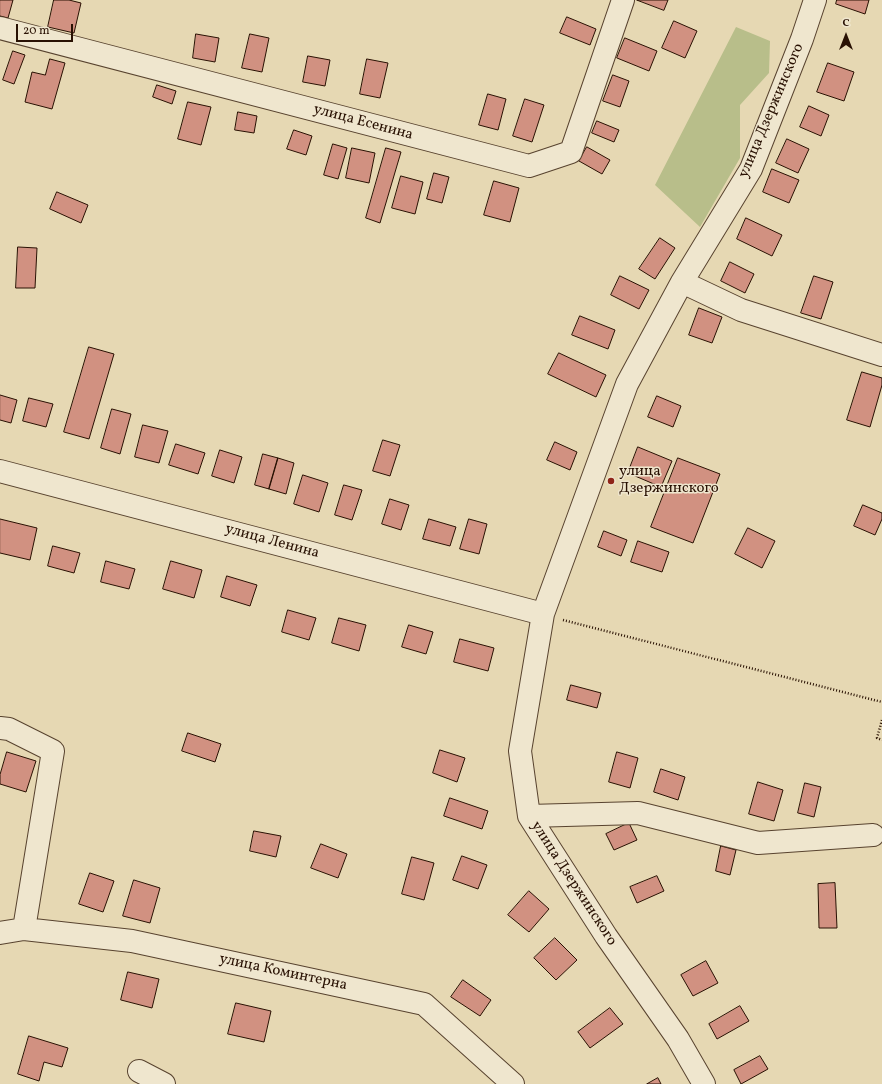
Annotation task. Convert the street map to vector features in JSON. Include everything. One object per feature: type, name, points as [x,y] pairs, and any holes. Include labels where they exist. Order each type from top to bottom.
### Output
[{"type":"street","name":"улица Есенина","points":[[0,28],[529,166],[571,152],[622,0]]},
{"type":"street","name":"улица Дзержинского","points":[[704,1084],[678,1039],[606,936],[529,816],[520,752],[543,614],[627,384],[682,282],[751,169],[802,39],[815,0]]},
{"type":"street","points":[[682,282],[741,310],[882,354]]},
{"type":"street","name":"улица Ленина","points":[[0,470],[543,614]]},
{"type":"street","points":[[0,728],[9,729],[53,752],[24,930]]},
{"type":"street","points":[[529,816],[638,813],[758,843],[873,835]]},
{"type":"street","name":"улица Коминтерна","points":[[0,933],[24,930],[132,941],[424,1004],[512,1084]]},
{"type":"street","points":[[139,1071],[164,1084]]},
{"type":"path","points":[[543,614],[882,702]]},
{"type":"path","points":[[882,720],[877,738],[882,740]]},
{"type":"green space","points":[[736,27],[770,41],[769,73],[740,105],[740,158],[700,227],[655,185]]},
{"type":"building","points":[[0,0],[13,0],[8,18],[0,16]]},
{"type":"building","points":[[54,0],[69,0],[81,3],[74,33],[48,27]]},
{"type":"building","points":[[637,0],[668,0],[664,10]]},
{"type":"building","points":[[837,0],[869,0],[865,14],[836,4]]},
{"type":"building","points":[[567,17],[596,29],[590,45],[560,33]]},
{"type":"building","points":[[674,21],[697,31],[685,58],[662,48]]},
{"type":"building","points":[[196,34],[219,38],[215,62],[193,58]]},
{"type":"building","points":[[250,34],[269,38],[262,72],[242,68]]},
{"type":"building","points":[[625,38],[657,51],[649,71],[617,58]]},
{"type":"building","points":[[13,51],[25,55],[14,84],[3,80]]},
{"type":"building","points":[[308,56],[330,60],[325,86],[303,82]]},
{"type":"building","points":[[50,59],[65,63],[52,109],[25,102],[32,72],[45,75]]},
{"type":"building","points":[[367,59],[388,63],[380,98],[360,94]]},
{"type":"building","points":[[828,63],[854,72],[844,101],[817,92]]},
{"type":"building","points":[[613,75],[629,81],[620,107],[603,101]]},
{"type":"building","points":[[157,85],[176,91],[172,104],[153,97]]},
{"type":"building","points":[[488,94],[506,99],[498,130],[479,125]]},
{"type":"building","points":[[525,99],[544,105],[532,142],[513,136]]},
{"type":"building","points":[[188,102],[211,107],[201,145],[178,139]]},
{"type":"building","points":[[809,106],[829,115],[821,136],[800,127]]},
{"type":"building","points":[[238,112],[257,116],[254,133],[235,130]]},
{"type":"building","points":[[597,121],[619,130],[614,142],[592,133]]},
{"type":"building","points":[[294,130],[312,136],[306,155],[287,149]]},
{"type":"building","points":[[787,139],[809,149],[798,173],[776,163]]},
{"type":"building","points":[[333,144],[347,148],[338,179],[324,175]]},
{"type":"building","points":[[587,147],[610,160],[602,174],[579,161]]},
{"type":"building","points":[[352,148],[375,153],[369,183],[346,178]]},
{"type":"building","points":[[386,148],[401,152],[380,223],[366,218]]},
{"type":"building","points":[[772,169],[799,180],[789,203],[763,192]]},
{"type":"building","points":[[434,173],[449,177],[442,203],[427,199]]},
{"type":"building","points":[[401,176],[423,182],[415,214],[392,208]]},
{"type":"building","points":[[494,181],[519,188],[510,222],[484,215]]},
{"type":"building","points":[[57,192],[88,205],[81,223],[50,209]]},
{"type":"building","points":[[746,218],[782,235],[772,256],[737,239]]},
{"type":"building","points":[[660,238],[675,248],[655,279],[639,269]]},
{"type":"building","points":[[18,247],[37,248],[35,288],[16,288]]},
{"type":"building","points":[[730,262],[754,274],[745,293],[721,281]]},
{"type":"building","points":[[620,276],[649,290],[639,309],[611,295]]},
{"type":"building","points":[[814,276],[833,282],[821,319],[801,313]]},
{"type":"building","points":[[699,308],[722,317],[712,343],[689,335]]},
{"type":"building","points":[[580,316],[615,330],[608,349],[572,335]]},
{"type":"building","points":[[89,347],[114,354],[89,439],[64,432]]},
{"type":"building","points":[[559,353],[606,375],[596,397],[548,374]]},
{"type":"building","points":[[862,372],[882,378],[882,385],[870,427],[847,420]]},
{"type":"building","points":[[0,395],[17,400],[11,423],[0,420]]},
{"type":"building","points":[[657,396],[681,406],[673,427],[648,417]]},
{"type":"building","points":[[29,398],[53,404],[46,427],[23,421]]},
{"type":"building","points":[[112,409],[131,414],[120,454],[101,448]]},
{"type":"building","points":[[143,425],[168,431],[159,463],[135,457]]},
{"type":"building","points":[[383,440],[400,445],[390,476],[373,471]]},
{"type":"building","points":[[555,442],[577,452],[570,470],[547,460]]},
{"type":"building","points":[[176,444],[205,453],[198,474],[169,465]]},
{"type":"building","points":[[638,447],[672,461],[661,487],[628,473]]},
{"type":"building","points":[[220,450],[242,457],[234,483],[212,476]]},
{"type":"building","points":[[263,454],[278,458],[269,489],[255,485]]},
{"type":"building","points":[[278,458],[294,463],[286,494],[269,489]]},
{"type":"building","points":[[678,458],[720,474],[693,543],[651,527]]},
{"type":"building","points":[[303,475],[328,483],[319,512],[294,504]]},
{"type":"building","points":[[344,485],[362,490],[352,520],[335,515]]},
{"type":"building","points":[[390,499],[409,505],[401,530],[382,524]]},
{"type":"building","points":[[863,505],[882,513],[882,519],[875,535],[854,526]]},
{"type":"building","points":[[0,519],[37,528],[30,560],[0,553]]},
{"type":"building","points":[[429,519],[456,527],[450,546],[423,539]]},
{"type":"building","points":[[469,519],[487,524],[479,554],[460,549]]},
{"type":"building","points":[[748,528],[775,541],[762,568],[735,554]]},
{"type":"building","points":[[604,531],[627,540],[621,556],[598,547]]},
{"type":"building","points":[[638,541],[669,552],[662,572],[631,562]]},
{"type":"building","points":[[53,546],[80,553],[74,573],[48,566]]},
{"type":"building","points":[[106,561],[135,569],[129,589],[101,582]]},
{"type":"building","points":[[171,561],[202,570],[194,598],[163,589]]},
{"type":"building","points":[[227,576],[257,585],[250,606],[221,597]]},
{"type":"building","points":[[288,610],[316,618],[309,640],[282,632]]},
{"type":"building","points":[[339,618],[366,625],[359,651],[332,643]]},
{"type":"building","points":[[409,625],[433,632],[426,654],[402,647]]},
{"type":"building","points":[[460,639],[494,648],[488,671],[454,662]]},
{"type":"building","points":[[571,685],[601,693],[597,708],[567,700]]},
{"type":"building","points":[[188,733],[221,744],[215,762],[182,751]]},
{"type":"building","points":[[440,750],[465,758],[457,782],[433,773]]},
{"type":"building","points":[[7,752],[36,761],[26,792],[0,784],[0,775]]},
{"type":"building","points":[[617,752],[638,758],[630,788],[609,782]]},
{"type":"building","points":[[661,769],[685,777],[678,800],[654,792]]},
{"type":"building","points":[[758,782],[783,790],[774,821],[749,814]]},
{"type":"building","points":[[805,783],[821,787],[814,817],[798,813]]},
{"type":"building","points":[[450,798],[488,811],[482,829],[444,816]]},
{"type":"building","points":[[629,823],[637,840],[614,850],[606,834]]},
{"type":"building","points":[[254,831],[281,836],[276,857],[250,851]]},
{"type":"building","points":[[321,844],[347,854],[338,878],[311,868]]},
{"type":"building","points":[[721,846],[736,850],[730,875],[716,871]]},
{"type":"building","points":[[462,856],[487,865],[478,889],[453,880]]},
{"type":"building","points":[[412,857],[434,863],[424,900],[402,894]]},
{"type":"building","points":[[90,873],[114,881],[103,912],[79,904]]},
{"type":"building","points":[[657,876],[664,891],[637,903],[630,887]]},
{"type":"building","points":[[134,880],[160,888],[150,923],[123,916]]},
{"type":"building","points":[[835,883],[837,928],[819,928],[818,884]]},
{"type":"building","points":[[529,891],[549,909],[529,932],[508,915]]},
{"type":"building","points":[[555,938],[577,960],[556,980],[534,958]]},
{"type":"building","points":[[706,961],[718,983],[693,996],[681,975]]},
{"type":"building","points":[[128,972],[159,979],[152,1008],[121,1000]]},
{"type":"building","points":[[463,980],[491,1000],[480,1016],[451,997]]},
{"type":"building","points":[[236,1003],[271,1011],[264,1042],[228,1034]]},
{"type":"building","points":[[740,1006],[749,1021],[717,1039],[709,1024]]},
{"type":"building","points":[[610,1008],[623,1024],[590,1048],[578,1032]]},
{"type":"building","points":[[29,1036],[68,1048],[62,1067],[44,1062],[39,1081],[18,1074]]},
{"type":"building","points":[[760,1056],[768,1069],[741,1084],[734,1070]]},
{"type":"building","points":[[658,1078],[661,1084],[647,1084]]},
{"type":"place","name":"улица Дзержинского","points":[[611,481]]}]
